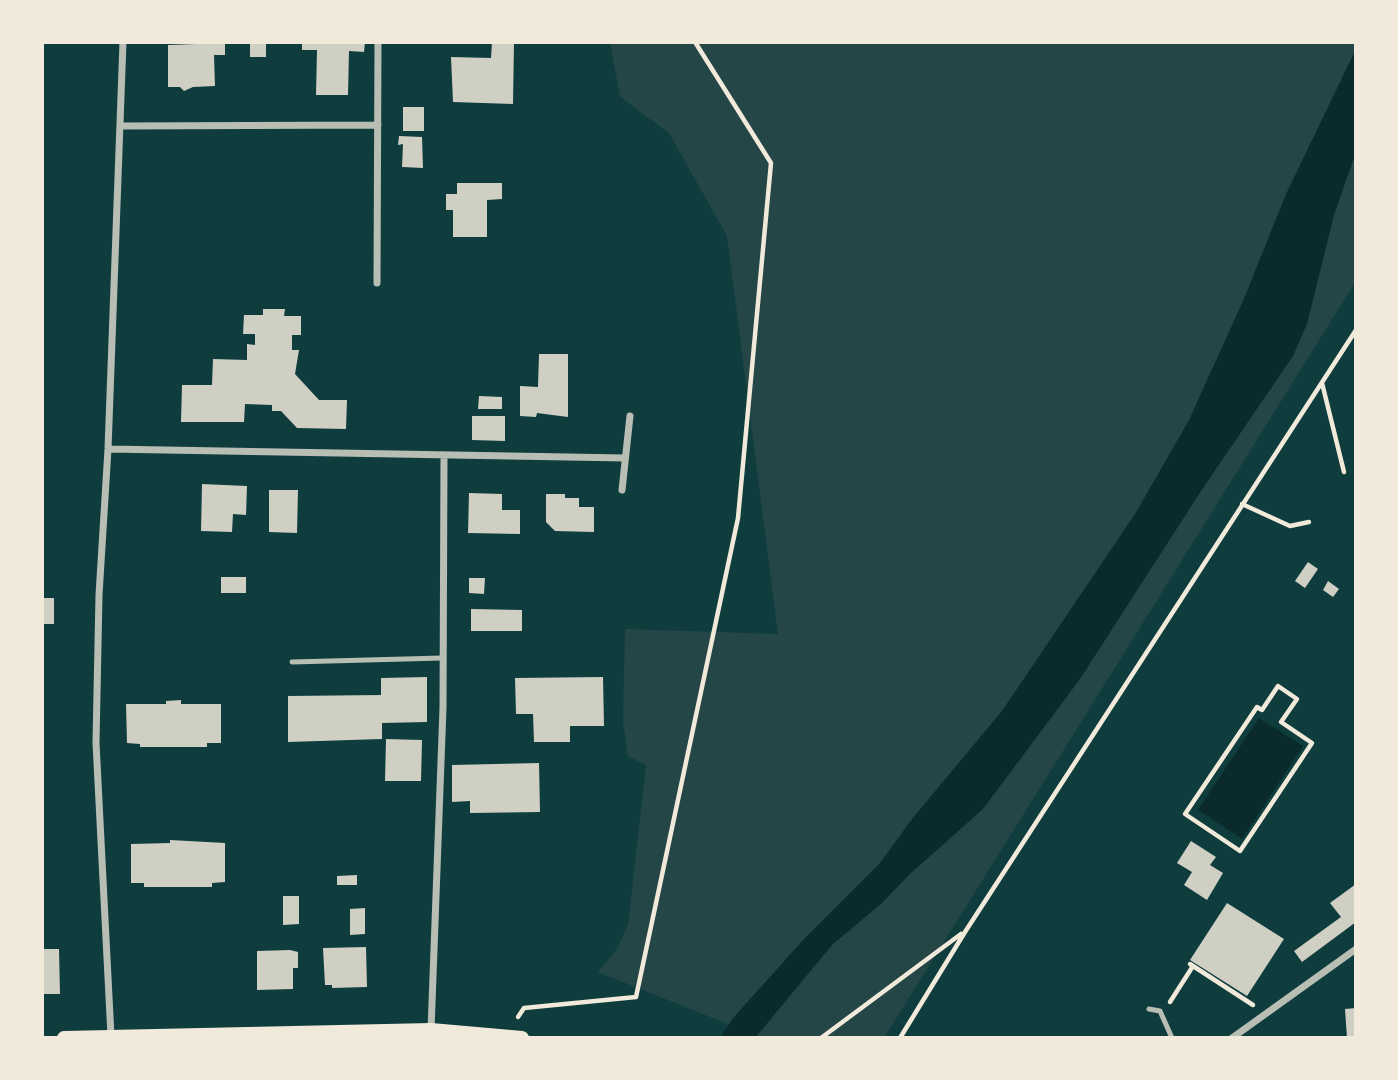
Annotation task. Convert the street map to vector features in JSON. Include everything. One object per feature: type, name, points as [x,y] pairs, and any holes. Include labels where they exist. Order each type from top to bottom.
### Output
[{"type":"main road","points":[[64,1038],[431,1030],[522,1038]]},
{"type":"street","points":[[111,1036],[96,743],[99,595],[108,450],[123,42]]},
{"type":"street","points":[[377,283],[378,42]]},
{"type":"street","points":[[121,126],[378,125]]},
{"type":"street","points":[[622,490],[630,416]]},
{"type":"street","points":[[108,450],[625,457]]},
{"type":"street","points":[[431,1030],[442,658],[444,455]]},
{"type":"street","points":[[1232,1038],[1356,949]]},
{"type":"lane","points":[[292,662],[442,658]]},
{"type":"lane","points":[[1149,1009],[1162,1014],[1172,1038]]},
{"type":"path","points":[[517,1017],[524,1008],[636,997],[738,519],[771,163],[695,42]]},
{"type":"path","points":[[900,1038],[965,932],[1356,330]]},
{"type":"path","points":[[1322,382],[1344,472]]},
{"type":"path","points":[[1242,505],[1290,526],[1309,522]]},
{"type":"path","points":[[1278,686],[1297,699],[1281,723],[1312,743],[1240,851],[1185,814],[1257,707],[1262,710],[1278,686]]},
{"type":"path","points":[[821,1038],[965,932]]},
{"type":"path","points":[[1162,1014],[1191,965],[1265,1013]]},
{"type":"shaded area","points":[[610,42],[1356,42],[1356,281],[884,1038],[763,1038],[598,972],[617,949],[628,925],[646,765],[628,756],[623,722],[625,629],[778,634],[727,236],[669,133],[620,97]]},
{"type":"shaded area","points":[[1356,49],[1356,152],[1334,215],[1307,324],[1293,356],[1201,491],[1080,679],[983,809],[911,873],[881,904],[833,944],[755,1038],[720,1038],[733,1018],[804,939],[880,863],[912,819],[1002,711],[1135,514],[1189,420],[1243,301],[1286,194]]},
{"type":"shaded area","points":[[1259,718],[1303,746],[1242,839],[1198,810]]},
{"type":"building","points":[[250,42],[266,42],[266,57],[250,57]]},
{"type":"building","points":[[302,42],[365,42],[364,52],[349,51],[348,95],[316,95],[317,50],[302,50]]},
{"type":"building","points":[[492,42],[514,42],[513,104],[453,102],[451,57],[491,58]]},
{"type":"building","points":[[225,43],[225,55],[214,55],[215,86],[193,87],[184,91],[180,87],[168,87],[168,45]]},
{"type":"building","points":[[403,107],[424,107],[424,131],[403,131]]},
{"type":"building","points":[[399,136],[422,137],[423,168],[402,167],[403,144],[398,145]]},
{"type":"building","points":[[457,183],[502,183],[502,199],[487,200],[487,237],[453,237],[453,210],[446,210],[446,194],[457,194]]},
{"type":"building","points":[[263,309],[285,309],[284,316],[301,316],[301,335],[292,335],[292,350],[299,350],[295,374],[319,400],[347,400],[346,429],[297,428],[281,411],[272,411],[272,405],[245,404],[244,422],[181,422],[182,385],[212,385],[213,359],[247,360],[247,344],[255,345],[255,334],[243,334],[244,315],[263,315]]},
{"type":"building","points":[[539,354],[568,354],[568,417],[537,413],[536,417],[520,416],[520,386],[538,387]]},
{"type":"building","points":[[479,396],[502,397],[502,409],[478,409]]},
{"type":"building","points":[[472,416],[505,416],[505,441],[472,440]]},
{"type":"building","points":[[202,484],[247,486],[246,515],[233,514],[232,532],[201,531]]},
{"type":"building","points":[[269,490],[298,490],[297,533],[269,532]]},
{"type":"building","points":[[469,493],[502,494],[502,510],[520,510],[520,534],[468,533]]},
{"type":"building","points":[[546,494],[565,494],[565,498],[579,498],[579,507],[594,507],[594,532],[555,531],[546,522]]},
{"type":"building","points":[[1308,562],[1318,569],[1305,588],[1295,581]]},
{"type":"building","points":[[221,577],[246,577],[246,593],[221,593]]},
{"type":"building","points":[[469,578],[485,578],[484,594],[469,593]]},
{"type":"building","points":[[1328,581],[1339,589],[1333,597],[1323,590]]},
{"type":"building","points":[[42,598],[54,598],[54,624],[42,624]]},
{"type":"building","points":[[471,609],[522,610],[522,631],[471,631]]},
{"type":"building","points":[[427,677],[427,722],[382,723],[382,739],[288,742],[288,696],[381,695],[381,678]]},
{"type":"building","points":[[603,677],[604,726],[570,726],[570,742],[534,742],[533,714],[516,714],[515,678]]},
{"type":"building","points":[[181,700],[181,704],[221,704],[221,743],[207,743],[207,747],[140,747],[140,744],[127,743],[126,704],[166,704],[166,701]]},
{"type":"building","points":[[386,739],[422,740],[421,781],[385,781]]},
{"type":"building","points":[[539,763],[540,812],[470,813],[470,801],[452,802],[452,765]]},
{"type":"building","points":[[170,840],[225,843],[225,882],[212,883],[212,887],[144,887],[144,883],[131,883],[131,844],[170,843]]},
{"type":"building","points":[[1191,841],[1216,857],[1210,865],[1223,873],[1207,900],[1184,885],[1192,872],[1177,863]]},
{"type":"building","points":[[357,875],[357,885],[337,885],[337,876]]},
{"type":"building","points":[[1356,884],[1356,922],[1302,962],[1294,951],[1341,917],[1330,903]]},
{"type":"building","points":[[283,896],[299,896],[299,924],[283,925]]},
{"type":"building","points":[[1227,903],[1284,939],[1247,996],[1190,960]]},
{"type":"building","points":[[365,908],[365,934],[350,935],[350,909]]},
{"type":"building","points":[[366,947],[367,987],[332,988],[332,985],[325,985],[323,948]]},
{"type":"building","points":[[42,949],[59,949],[60,994],[42,994]]},
{"type":"building","points":[[257,951],[298,952],[298,968],[293,968],[293,989],[257,990]]},
{"type":"building","points":[[1356,1008],[1356,1038],[1347,1038],[1345,1009]]}]
